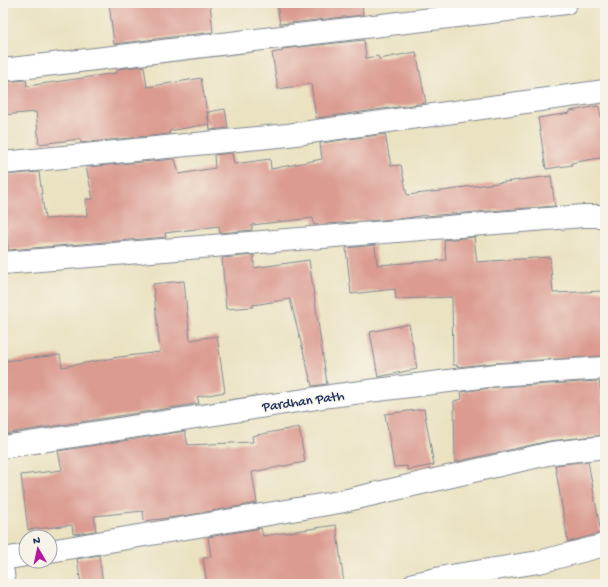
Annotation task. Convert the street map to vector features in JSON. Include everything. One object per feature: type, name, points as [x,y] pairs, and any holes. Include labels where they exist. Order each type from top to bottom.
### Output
[{"type":"street","points":[[3,70],[566,3]]},
{"type":"street","points":[[3,163],[288,135],[605,91]]},
{"type":"street","points":[[3,263],[583,216],[605,216]]},
{"type":"street","name":"Pardhan Path","points":[[3,447],[330,396],[496,375],[605,368]]},
{"type":"street","points":[[58,550],[339,502],[552,453],[605,447]]},
{"type":"street","points":[[414,584],[450,576],[539,562],[605,545]]},
{"type":"street","points":[[3,559],[18,556]]},
{"type":"street","points":[[3,573],[4,584]]},
{"type":"building","points":[[109,3],[210,3],[213,32],[114,44]]},
{"type":"building","points":[[277,3],[362,3],[363,15],[280,24]]},
{"type":"building","points":[[364,40],[366,58],[378,56],[379,59],[416,52],[426,103],[316,118],[311,84],[278,89],[272,53],[283,51],[282,49]]},
{"type":"building","points":[[144,66],[147,87],[201,78],[209,124],[169,131],[170,134],[81,143],[80,139],[39,144],[36,112],[3,115],[3,82],[26,80],[27,86],[117,73],[117,69]]},
{"type":"building","points":[[599,106],[605,139],[605,157],[571,163],[572,165],[546,169],[538,118],[570,113],[570,111]]},
{"type":"building","points":[[225,109],[228,128],[210,130],[208,112]]},
{"type":"building","points":[[385,134],[391,166],[401,165],[407,195],[551,176],[555,206],[424,215],[408,218],[314,225],[313,218],[252,225],[252,230],[220,233],[219,226],[165,233],[166,237],[8,250],[5,207],[3,207],[3,175],[39,172],[45,219],[87,216],[86,199],[93,199],[86,167],[175,159],[179,174],[215,168],[214,155],[232,153],[234,164],[270,159],[271,169],[322,159],[320,143]]},
{"type":"building","points":[[474,237],[477,262],[550,257],[553,293],[605,291],[605,356],[457,367],[457,365],[453,365],[452,297],[396,299],[395,289],[351,294],[346,248],[375,245],[377,265],[446,260],[444,240]]},
{"type":"building","points":[[254,255],[254,268],[309,260],[327,384],[312,386],[290,299],[253,305],[253,307],[226,309],[222,258]]},
{"type":"building","points":[[184,281],[190,340],[217,336],[225,392],[197,397],[199,403],[3,434],[3,361],[60,355],[62,367],[119,357],[160,352],[153,284]]},
{"type":"building","points":[[409,324],[417,369],[378,377],[370,332]]},
{"type":"building","points":[[599,381],[605,417],[605,435],[549,441],[455,462],[454,401],[462,399],[461,392],[497,387]]},
{"type":"building","points":[[424,409],[434,465],[407,470],[407,466],[394,467],[385,414]]},
{"type":"building","points":[[299,427],[305,462],[252,472],[257,503],[184,516],[144,521],[143,511],[94,516],[96,531],[73,534],[72,525],[28,529],[21,475],[62,470],[58,451],[185,431],[188,445],[253,442],[252,436]]},
{"type":"building","points":[[588,461],[601,533],[568,542],[555,465]]},
{"type":"building","points":[[336,525],[344,584],[207,584],[203,558],[211,557],[208,537],[261,528],[263,536]]},
{"type":"building","points":[[99,555],[103,584],[81,584],[77,559]]}]
